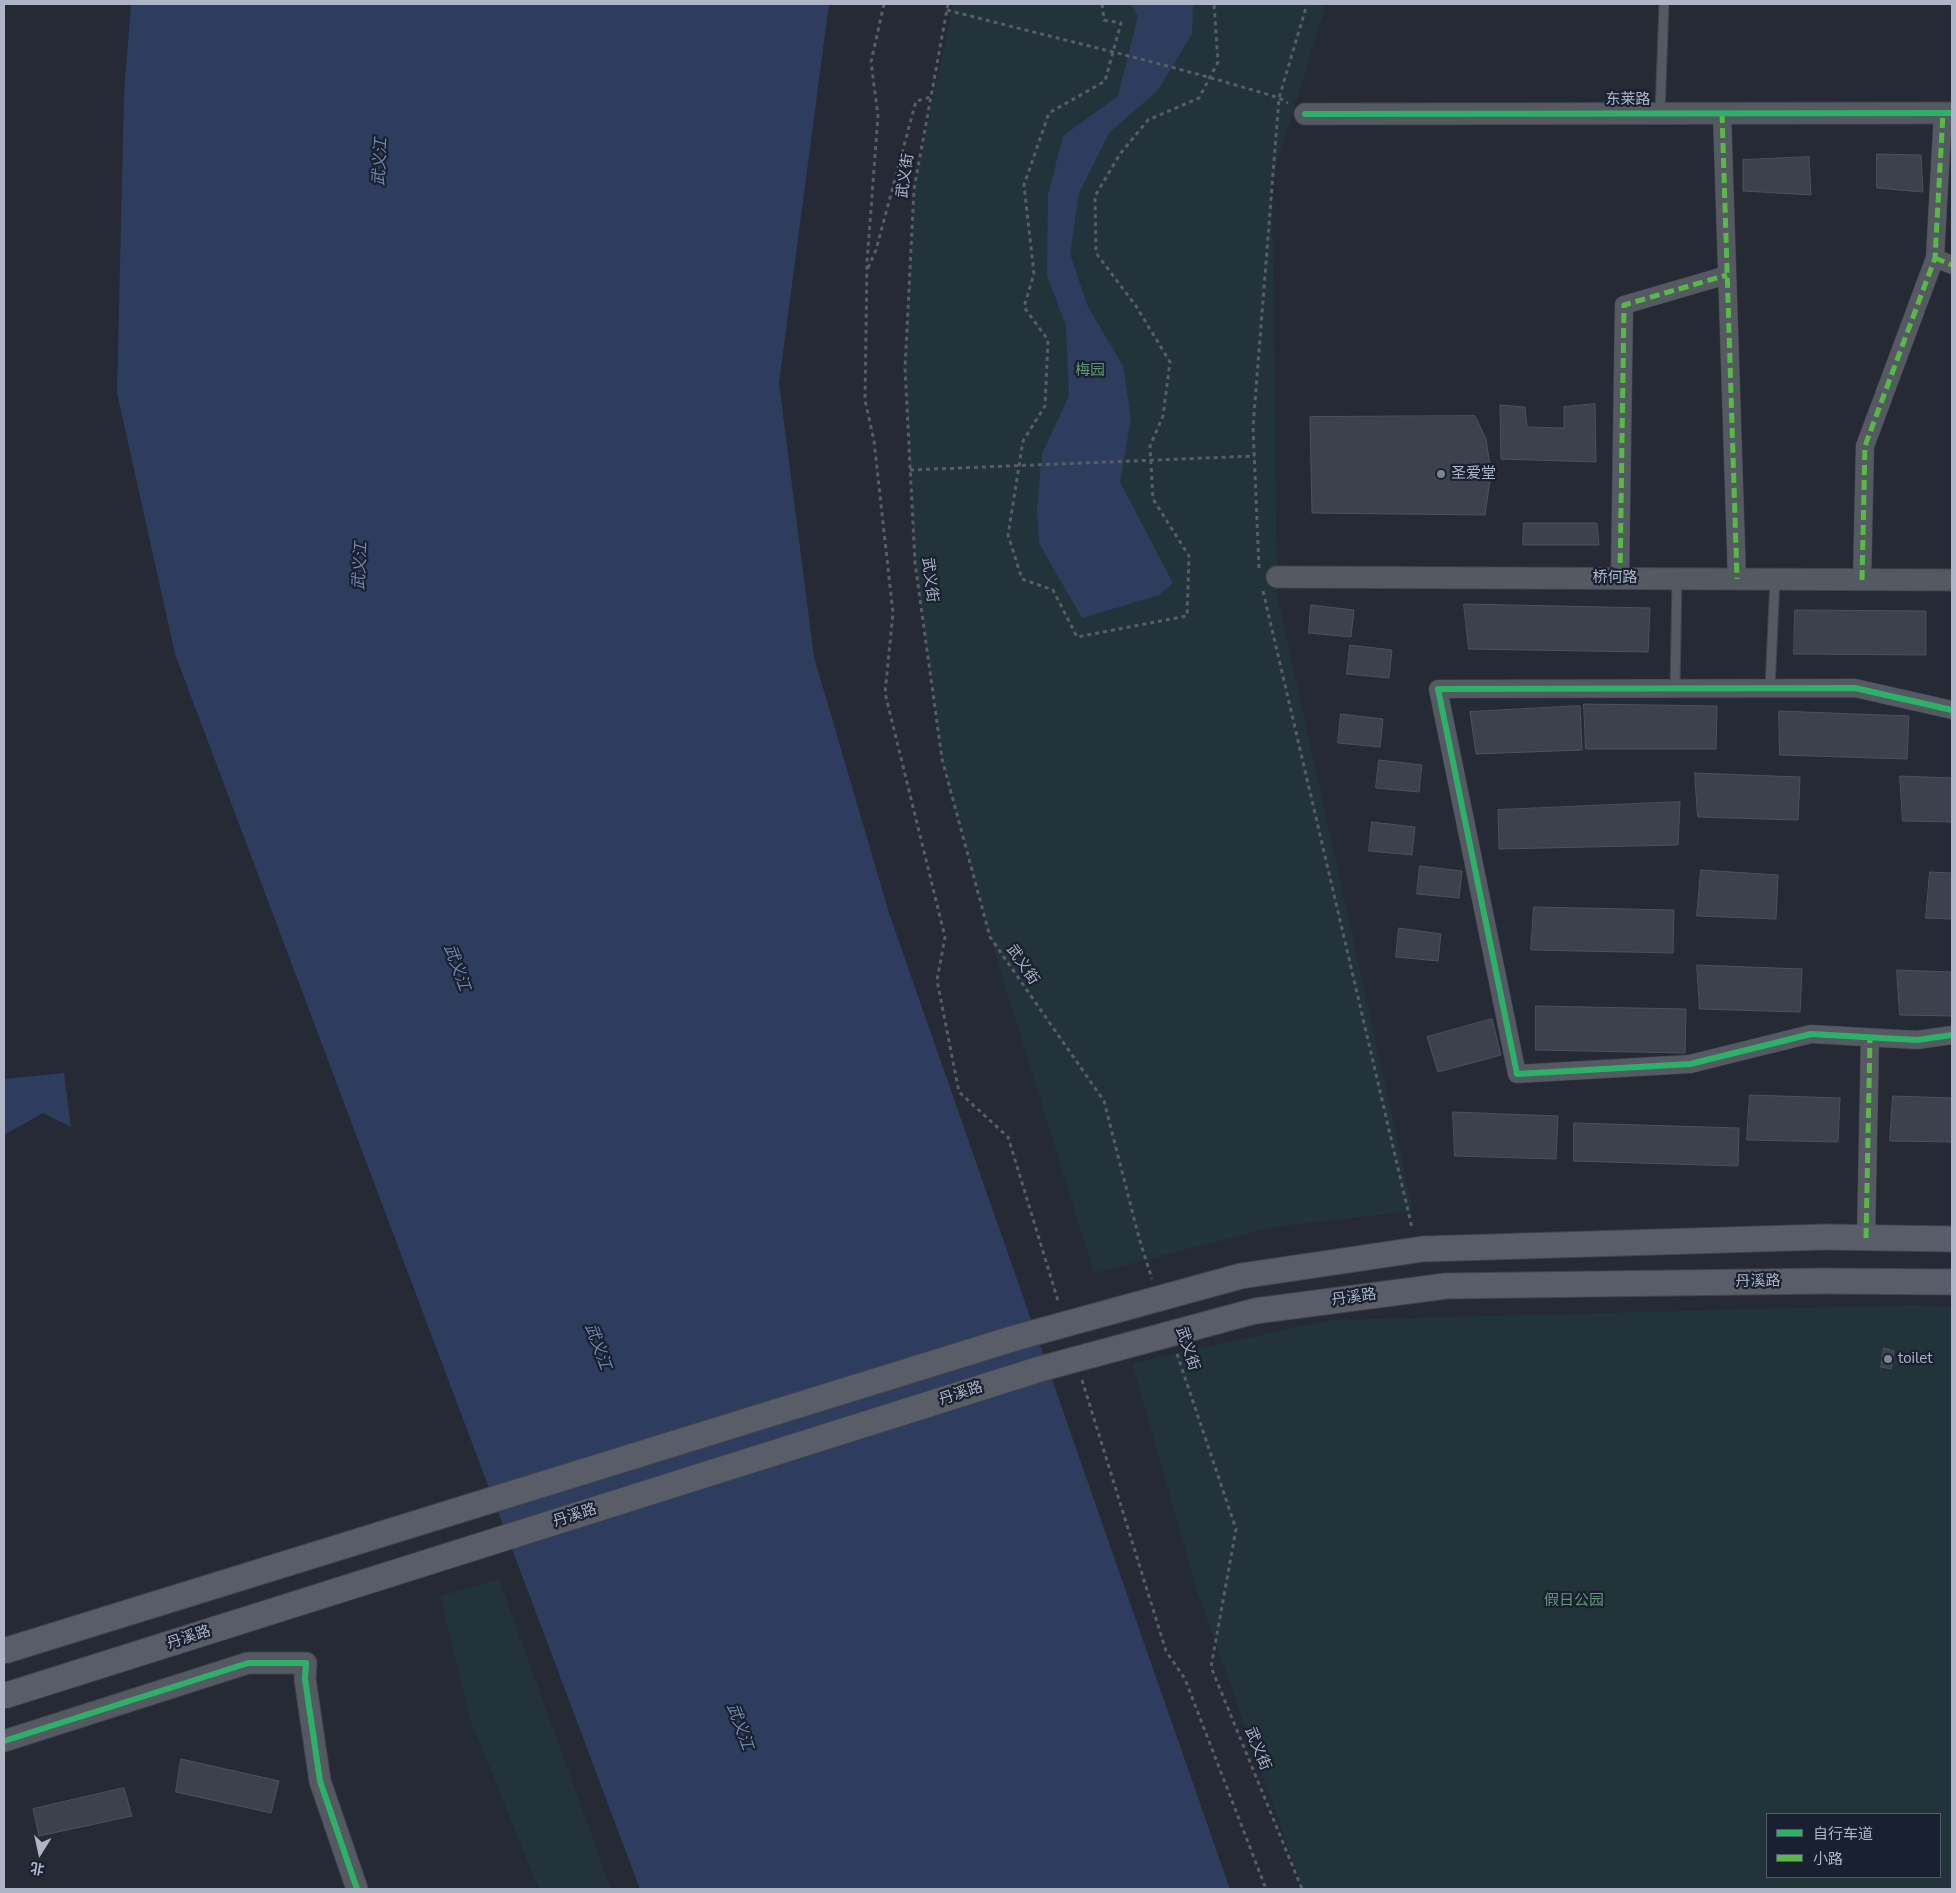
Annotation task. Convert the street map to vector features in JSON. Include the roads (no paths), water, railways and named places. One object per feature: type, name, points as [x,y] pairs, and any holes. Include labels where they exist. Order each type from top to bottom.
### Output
[{"type":"main road","points":[[4,1651],[1015,1338],[1241,1276],[1423,1249],[1825,1237],[1952,1239]]},
{"type":"main road","name":"丹溪路","points":[[4,1696],[1040,1369],[1255,1311],[1446,1286],[1824,1281],[1952,1282]]},
{"type":"street","points":[[1722,113],[1737,579]]},
{"type":"street","name":"东莱路","points":[[1305,114],[1947,113]]},
{"type":"street","points":[[1862,580],[1865,446],[1935,258],[1947,113]]},
{"type":"street","points":[[1935,258],[1952,265]]},
{"type":"street","points":[[1620,578],[1624,305],[1727,275]]},
{"type":"street","name":"桥何路","points":[[1266,578],[1952,580]]},
{"type":"street","points":[[1952,710],[1855,688],[1438,689],[1517,1074],[1690,1064],[1811,1034],[1917,1040],[1952,1034]]},
{"type":"street","points":[[1866,1238],[1870,1038]]},
{"type":"street","points":[[4,1741],[248,1663],[306,1663],[305,1679],[320,1781],[357,1889]]},
{"type":"lane","points":[[1660,113],[1664,4]]},
{"type":"lane","points":[[1675,688],[1677,579]]},
{"type":"lane","points":[[1770,688],[1775,579]]},
{"type":"water","name":"武义江","points":[[131,4],[829,4],[779,383],[814,657],[889,913],[1230,1889],[640,1889],[175,654],[117,393],[124,94]]},
{"type":"water","points":[[1131,4],[1193,4],[1192,34],[1158,90],[1109,133],[1079,193],[1070,254],[1088,307],[1123,366],[1131,418],[1120,482],[1173,583],[1159,595],[1082,618],[1039,543],[1037,510],[1042,454],[1069,396],[1066,326],[1047,275],[1048,195],[1063,136],[1118,96],[1138,16]]},
{"type":"water","points":[[64,1073],[71,1127],[43,1113],[4,1135],[4,1079]]},
{"type":"place","name":"圣爱堂","points":[[1441,474]]},
{"type":"place","name":"toilet","points":[[1888,1359]]},
{"type":"park label","name":"梅园","points":[[1090,371]]},
{"type":"park label","name":"假日公园","points":[[1574,1601]]}]
